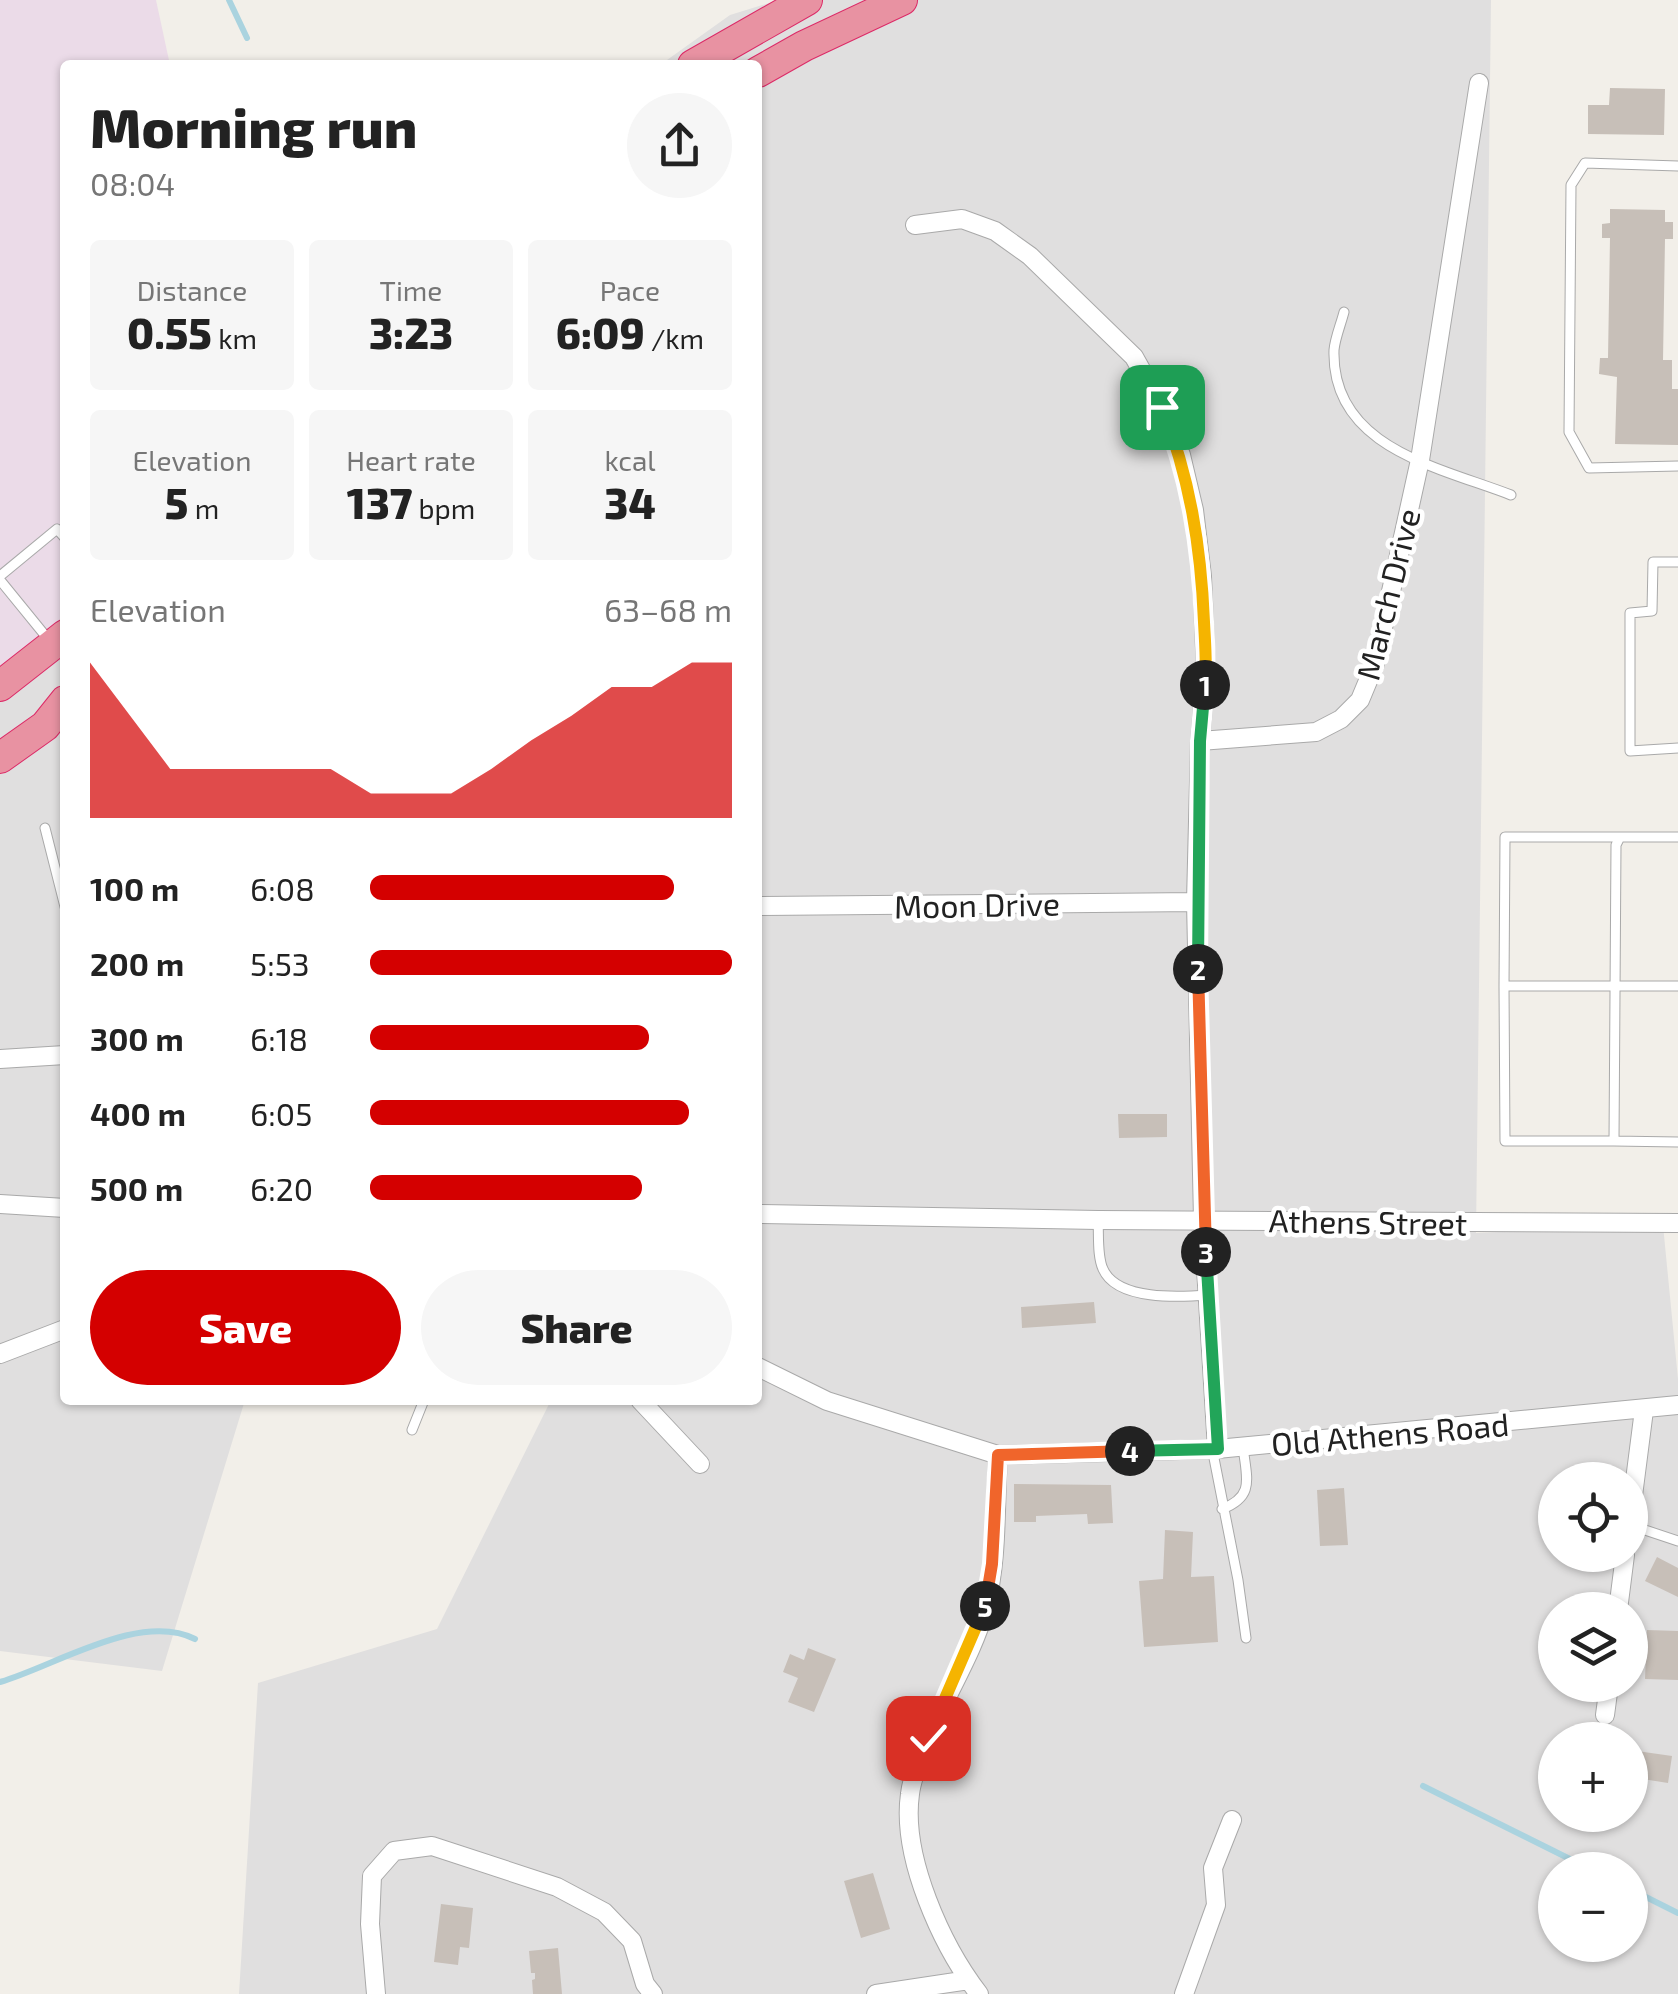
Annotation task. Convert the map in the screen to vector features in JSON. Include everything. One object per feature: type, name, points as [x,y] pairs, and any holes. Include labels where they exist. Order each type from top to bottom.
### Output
[{"type":"highway","points":[[702,60],[806,0]]},
{"type":"highway","points":[[762,70],[902,0]]},
{"type":"highway","points":[[0,686],[59,640]]},
{"type":"highway","points":[[0,736],[60,693]]},
{"type":"highway","points":[[0,758],[45,726],[60,707]]},
{"type":"street","name":"March Drive","points":[[1200,741],[1316,732],[1341,719],[1360,700],[1375,664],[1420,460],[1478,83]]},
{"type":"street","points":[[916,225],[962,220],[996,231],[1030,256],[1134,357],[1162,407],[1181,455],[1194,510],[1202,576],[1206,674],[1200,741],[1196,902],[1203,1219],[1215,1448]]},
{"type":"street","name":"Moon Drive","points":[[762,906],[1196,902]]},
{"type":"street","points":[[0,1059],[60,1055]]},
{"type":"street","points":[[0,1204],[60,1208]]},
{"type":"street","name":"Athens Street","points":[[762,1214],[1678,1224]]},
{"type":"street","points":[[0,1354],[60,1331]]},
{"type":"street","name":"Old Athens Road","points":[[762,1369],[828,1400],[998,1455],[1243,1446],[1678,1404]]},
{"type":"street","points":[[645,1405],[700,1464]]},
{"type":"street","points":[[1638,1462],[1644,1410]]},
{"type":"street","points":[[876,1994],[974,1987],[922,1884],[913,1849],[910,1794],[928,1738],[984,1610],[992,1564],[998,1455]]},
{"type":"street","points":[[1605,1715],[1606,1702]]},
{"type":"street","points":[[1184,1994],[1216,1905],[1213,1868],[1232,1820]]},
{"type":"street","points":[[376,1994],[370,1924],[372,1876],[394,1851],[432,1846],[557,1887],[604,1912],[632,1941],[644,1984],[653,1994]]},
{"type":"lane","points":[[1678,166],[1585,162],[1571,185],[1569,432],[1589,468],[1678,466]]},
{"type":"lane","points":[[1344,312],[1334,349],[1340,385],[1351,414],[1387,446],[1511,494]]},
{"type":"lane","points":[[59,640],[0,578],[57,529],[60,532]]},
{"type":"lane","points":[[1678,562],[1653,562],[1652,611],[1630,613],[1630,751],[1678,748]]},
{"type":"lane","points":[[45,828],[60,887]]},
{"type":"lane","points":[[1678,837],[1505,837],[1504,986],[1505,1140],[1678,1142]]},
{"type":"lane","points":[[1614,1142],[1616,845],[1620,837]]},
{"type":"lane","points":[[1504,986],[1678,986]]},
{"type":"lane","points":[[1098,1220],[1102,1268],[1110,1278],[1155,1298],[1208,1296]]},
{"type":"lane","points":[[412,1430],[422,1405]]},
{"type":"lane","points":[[1222,1509],[1238,1502],[1247,1490],[1243,1446]]},
{"type":"lane","points":[[1215,1448],[1246,1638]]},
{"type":"lane","points":[[1648,1529],[1678,1541]]},
{"type":"shaded area","points":[[0,0],[156,0],[169,60],[60,60],[60,646],[0,691]]},
{"type":"shaded area","points":[[779,0],[1491,0],[1476,1233],[1663,1225],[1678,1379],[1678,1994],[239,1994],[258,1683],[437,1629],[549,1405],[762,1405],[762,60],[667,60],[730,15]]},
{"type":"shaded area","points":[[60,646],[60,1405],[243,1405],[162,1671],[0,1651],[0,691]]},
{"type":"building","points":[[1610,88],[1665,89],[1664,135],[1588,134],[1588,105],[1609,105]]},
{"type":"building","points":[[1610,209],[1665,210],[1665,222],[1673,222],[1673,239],[1665,239],[1663,360],[1672,360],[1672,389],[1678,389],[1678,445],[1615,444],[1617,377],[1599,374],[1600,358],[1608,358],[1610,238],[1602,238],[1602,224],[1610,223]]},
{"type":"building","points":[[1118,1114],[1167,1114],[1167,1137],[1119,1138]]},
{"type":"building","points":[[1094,1302],[1096,1323],[1022,1328],[1021,1307]]},
{"type":"building","points":[[1014,1484],[1111,1485],[1113,1523],[1088,1524],[1087,1514],[1036,1516],[1036,1522],[1014,1522]]},
{"type":"building","points":[[1344,1488],[1348,1545],[1320,1546],[1317,1490]]},
{"type":"building","points":[[1165,1530],[1193,1532],[1191,1577],[1214,1576],[1218,1642],[1144,1647],[1139,1581],[1163,1579]]},
{"type":"building","points":[[1657,1557],[1678,1568],[1678,1597],[1645,1581]]},
{"type":"building","points":[[1648,1630],[1678,1631],[1678,1680],[1648,1679]]},
{"type":"building","points":[[808,1648],[836,1659],[814,1712],[788,1702],[798,1678],[783,1672],[790,1654],[804,1660]]},
{"type":"building","points":[[1648,1753],[1672,1756],[1668,1783],[1648,1780]]},
{"type":"building","points":[[873,1873],[890,1929],[861,1938],[844,1881]]},
{"type":"building","points":[[441,1904],[473,1908],[469,1948],[460,1947],[458,1965],[434,1962]]},
{"type":"building","points":[[558,1948],[562,1994],[533,1994],[535,1973],[531,1973],[529,1951]]},
{"type":"waterway","points":[[229,0],[247,38]]},
{"type":"waterway","points":[[0,1682],[124,1636],[173,1632],[195,1639]]},
{"type":"waterway","points":[[1423,1786],[1556,1852]]},
{"type":"waterway","points":[[1648,1898],[1678,1913]]},
{"type":"route","points":[[928,1738],[984,1610],[992,1564],[998,1455],[1218,1449],[1203,1219],[1196,902],[1200,741],[1206,674],[1202,576],[1194,510],[1181,455],[1162,407]]}]
